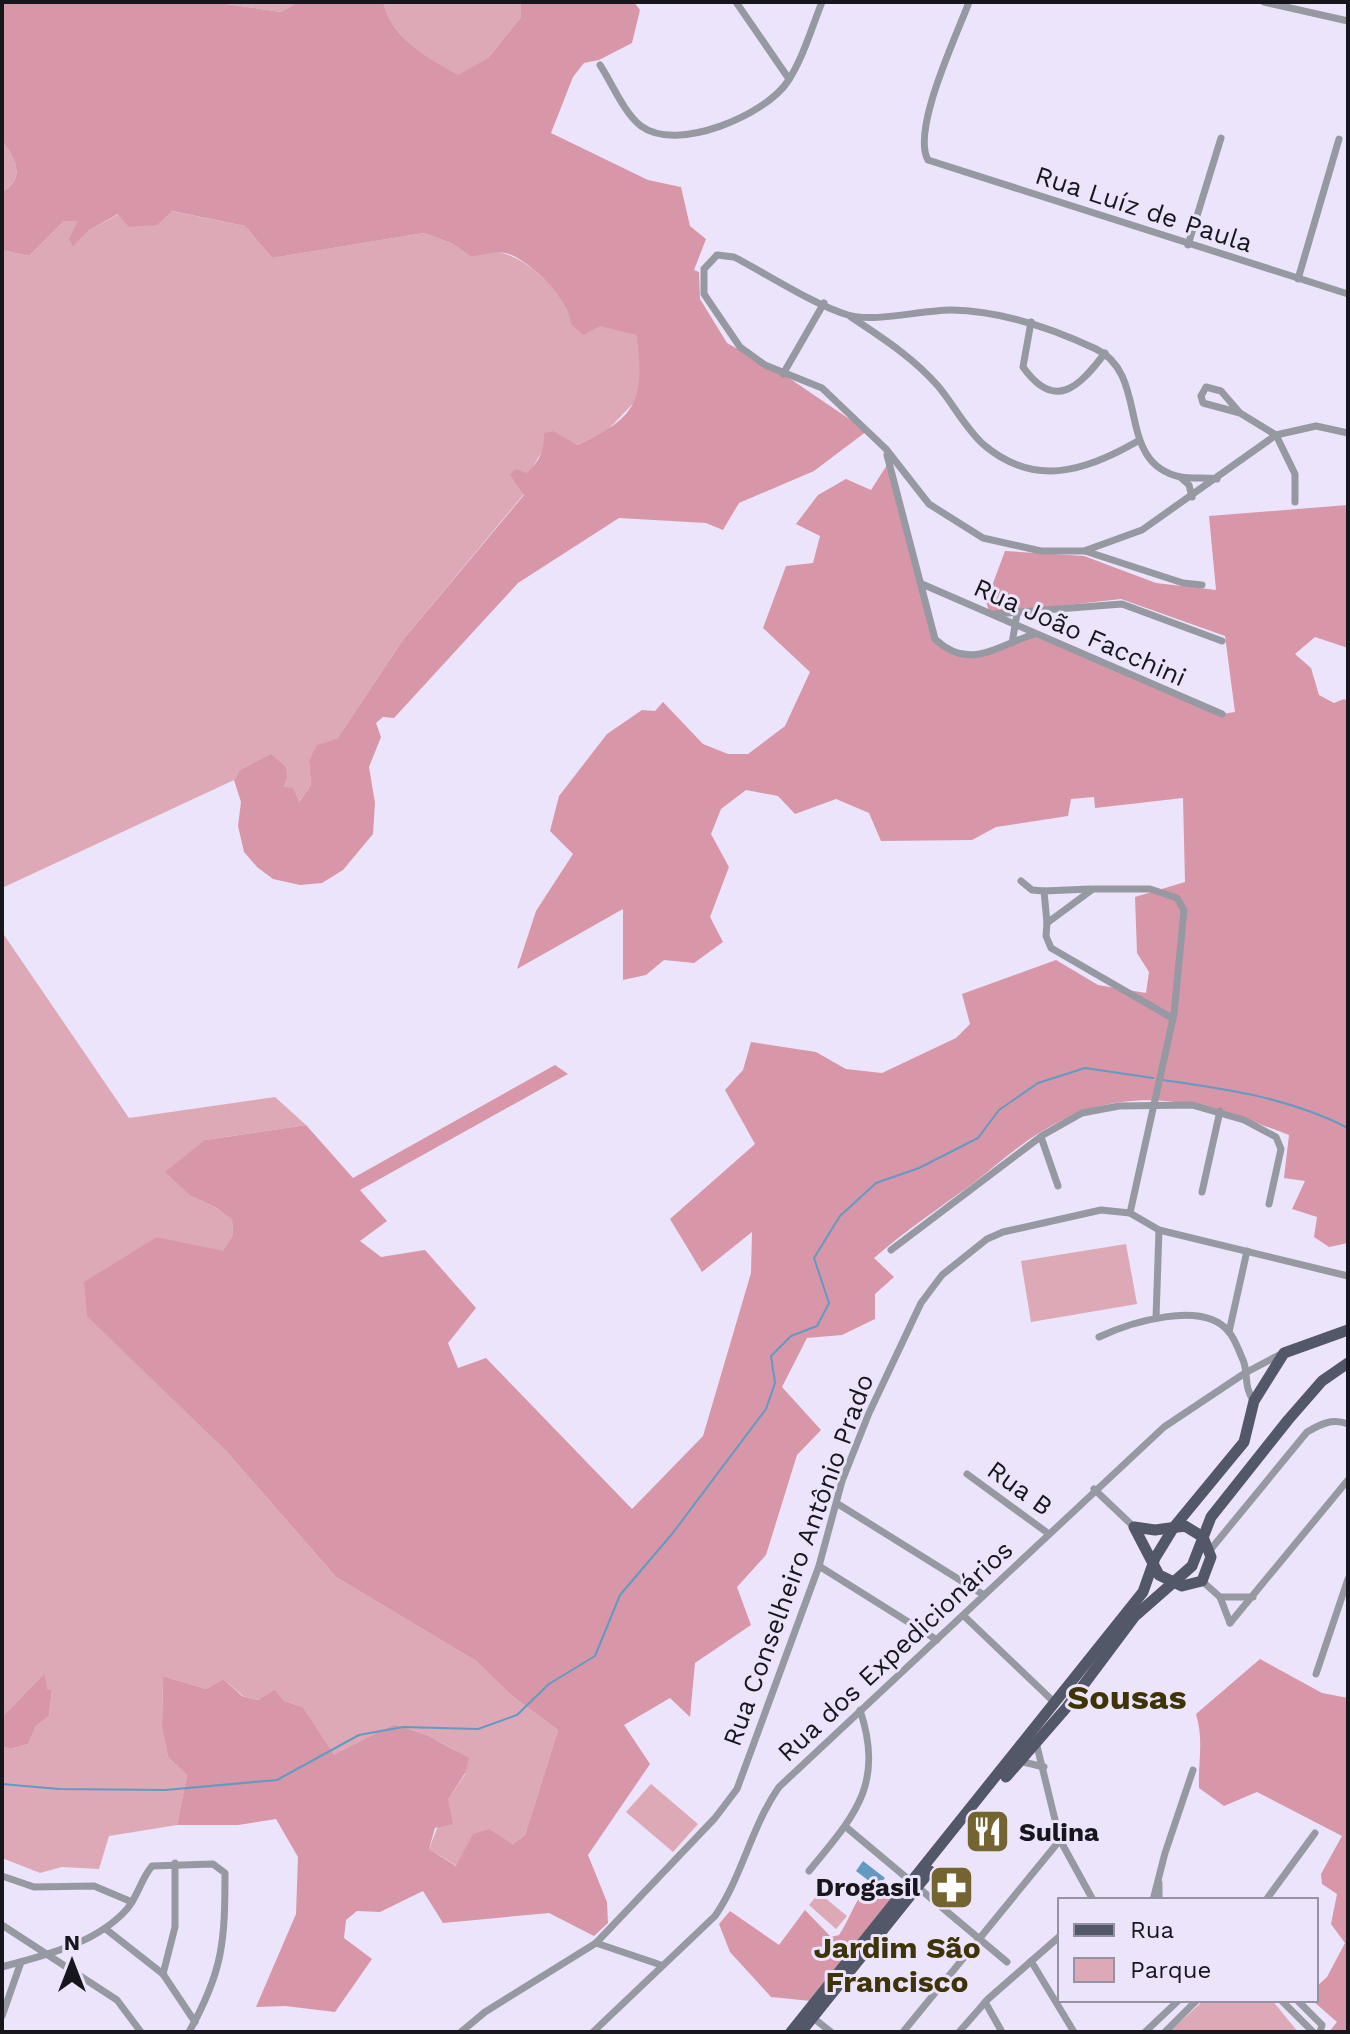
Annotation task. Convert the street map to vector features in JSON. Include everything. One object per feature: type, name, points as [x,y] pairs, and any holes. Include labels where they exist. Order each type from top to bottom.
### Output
[{"type":"main road","points":[[801,2032],[1143,1592],[1174,1527],[1244,1442],[1254,1401],[1284,1353],[1348,1330]]},
{"type":"main road","points":[[791,2032],[1067,1707],[1135,1616],[1192,1566],[1211,1517],[1322,1381],[1348,1363]]},
{"type":"main road","points":[[1134,1527],[1193,1529],[1211,1549],[1210,1565],[1202,1581],[1182,1586],[1171,1583],[1153,1567],[1134,1527]]},
{"type":"street","points":[[736,2],[789,79]]},
{"type":"street","points":[[600,65],[638,124],[653,132],[669,135],[724,127],[780,91],[789,79],[822,2]]},
{"type":"street","name":"Rua Luíz de Paula","points":[[969,2],[937,88],[923,142],[928,160],[1348,294]]},
{"type":"street","points":[[1264,2],[1348,21]]},
{"type":"street","points":[[1188,245],[1221,138]]},
{"type":"street","points":[[1298,279],[1339,139]]},
{"type":"street","points":[[1138,441],[1078,470],[1044,470],[1012,464],[984,445],[912,361],[849,316],[727,254],[717,255],[704,269],[704,294],[740,347],[783,374],[822,388],[886,449],[929,504],[983,538],[1041,551],[1084,551],[1142,530],[1276,435],[1316,426],[1348,433]]},
{"type":"street","points":[[783,374],[824,303]]},
{"type":"street","points":[[849,316],[951,310],[1031,322],[1105,353],[1129,385],[1138,441],[1161,469],[1180,477],[1189,485],[1192,497]]},
{"type":"street","points":[[1031,322],[1023,367],[1046,390],[1060,392],[1076,386],[1105,353]]},
{"type":"street","points":[[1240,413],[1203,403],[1201,396],[1206,387],[1221,391],[1240,413],[1276,435],[1295,474],[1295,502]]},
{"type":"street","points":[[886,449],[935,639],[945,648],[968,656],[1035,634]]},
{"type":"street","points":[[1180,477],[1217,479]]},
{"type":"street","points":[[898,496],[910,488],[917,488]]},
{"type":"street","points":[[1107,544],[1107,560]]},
{"type":"street","points":[[1084,551],[1202,585]]},
{"type":"street","name":"Rua João Facchini","points":[[922,584],[1222,714]]},
{"type":"street","points":[[990,614],[1122,604],[1222,641]]},
{"type":"street","points":[[1012,643],[1017,614]]},
{"type":"street","points":[[1021,881],[1032,890],[1044,891],[1150,889],[1177,898],[1184,910],[1185,929],[1172,1018],[1130,1213]]},
{"type":"street","points":[[1047,923],[1093,889]]},
{"type":"street","points":[[1044,891],[1046,936],[1051,948],[1172,1018]]},
{"type":"street","points":[[891,1250],[1041,1137],[1082,1113],[1119,1106],[1192,1105],[1220,1111],[1276,1137],[1281,1144],[1269,1204]]},
{"type":"street","points":[[1202,1192],[1220,1111]]},
{"type":"street","points":[[1041,1137],[1058,1186]]},
{"type":"street","name":"Rua Conselheiro Antônio Prado","points":[[461,2032],[485,2012],[596,1943],[715,1818],[737,1789],[819,1566],[842,1481],[882,1380],[921,1303],[942,1275],[987,1239],[1003,1232],[1101,1210],[1130,1213],[1159,1230],[1348,1276]]},
{"type":"street","points":[[1156,1318],[1159,1230]]},
{"type":"street","points":[[1229,1332],[1247,1251]]},
{"type":"street","points":[[1099,1337],[1156,1318],[1209,1318],[1229,1332],[1245,1364],[1247,1388],[1254,1401]]},
{"type":"street","name":"Rua dos Expedicionários","points":[[593,2032],[715,1916],[727,1898],[767,1804],[779,1787],[964,1616],[1094,1489],[1164,1427],[1245,1373],[1284,1353]]},
{"type":"street","points":[[1211,1549],[1307,1432],[1321,1423],[1338,1421],[1348,1424]]},
{"type":"street","name":"Rua B","points":[[967,1474],[1049,1534]]},
{"type":"street","points":[[1202,1581],[1220,1597],[1230,1623],[1348,1480]]},
{"type":"street","points":[[1094,1489],[1134,1527]]},
{"type":"street","points":[[838,1504],[984,1595]]},
{"type":"street","points":[[819,1566],[937,1640]]},
{"type":"street","points":[[1316,1674],[1348,1579]]},
{"type":"street","points":[[1220,1597],[1253,1597]]},
{"type":"street","points":[[964,1616],[1055,1703]]},
{"type":"street","points":[[809,1871],[846,1827],[863,1795],[870,1760],[870,1741],[860,1710]]},
{"type":"street","points":[[1035,1741],[1060,1840],[1092,1898]]},
{"type":"street","points":[[1019,1761],[1044,1767]]},
{"type":"street","points":[[1156,1898],[1193,1770]]},
{"type":"street","points":[[846,1827],[1007,1962]]},
{"type":"street","points":[[1267,1898],[1315,1833]]},
{"type":"street","points":[[903,2032],[1060,1840]]},
{"type":"street","points":[[163,1974],[175,1927],[175,1863]]},
{"type":"street","points":[[2,1967],[48,1954],[107,1930],[132,1902],[152,1866],[213,1864],[225,1873],[223,1948],[212,1992],[189,2032]]},
{"type":"street","points":[[2,1876],[34,1887],[94,1886],[132,1902]]},
{"type":"street","points":[[2,1925],[117,2000],[141,2032]]},
{"type":"street","points":[[107,1930],[163,1974],[195,2022]]},
{"type":"street","points":[[959,2032],[985,2002],[1058,1938]]},
{"type":"street","points":[[596,1943],[661,1965]]},
{"type":"street","points":[[1031,1961],[1074,2032]]},
{"type":"street","points":[[2,2016],[21,1962]]},
{"type":"street","points":[[985,2002],[1002,2032]]},
{"type":"street","points":[[1165,2032],[1195,2002]]},
{"type":"street","points":[[1283,2002],[1313,2032]]},
{"type":"street","points":[[1299,2002],[1322,2025],[1320,2032]]},
{"type":"street","points":[[1145,2032],[1170,2004]]},
{"type":"street","points":[[812,2017],[831,2032]]},
{"type":"green space","points":[[213,2],[297,2],[281,12]]},
{"type":"green space","points":[[383,2],[521,2],[521,17],[488,58],[458,76],[403,37],[394,27]]},
{"type":"green space","points":[[2,141],[14,161],[16,175],[2,192]]},
{"type":"green space","points":[[171,211],[245,226],[272,258],[424,233],[453,244],[471,257],[492,252],[506,254],[539,274],[571,313],[636,335],[641,369],[640,396],[605,433],[576,445],[554,431],[532,469],[524,494],[402,641],[337,739],[309,761],[311,785],[298,803],[282,787],[239,771],[234,780],[2,888],[2,250],[29,256],[64,221],[78,221],[88,231],[119,214]]},
{"type":"green space","points":[[2,932],[129,1118],[275,1097],[306,1125],[205,1140],[191,1196],[217,1208],[232,1220],[233,1235],[223,1252],[156,1237],[175,1401],[227,1452],[336,1577],[476,1661],[512,1696],[558,1730],[525,1835],[513,1844],[490,1829],[457,1866],[429,1849],[448,1800],[465,1774],[455,1750],[427,1735],[394,1724],[334,1756],[303,1707],[284,1701],[275,1691],[258,1700],[243,1696],[223,1679],[206,1689],[163,1676],[162,1728],[168,1757],[187,1775],[177,1825],[109,1836],[99,1869],[62,1867],[40,1873],[2,1858],[2,1746],[10,1749],[28,1744],[36,1726],[49,1716],[52,1691],[48,1690],[43,1675],[2,1717]]},
{"type":"green space","points":[[1126,1244],[1137,1304],[1031,1322],[1021,1261]]},
{"type":"green space","points":[[651,1784],[698,1824],[673,1852],[626,1812]]},
{"type":"green space","points":[[819,1893],[847,1916],[836,1929],[809,1905]]},
{"type":"green space","points":[[1202,2002],[1274,2002],[1298,2032],[1169,2032]]},
{"type":"shaded area","points":[[2,2],[213,2],[281,12],[297,2],[383,2],[394,27],[403,37],[423,54],[458,75],[488,58],[521,17],[521,2],[634,2],[640,10],[632,43],[599,60],[584,63],[573,77],[551,133],[648,180],[681,187],[690,226],[706,239],[694,270],[699,272],[700,299],[727,343],[783,374],[867,431],[814,471],[739,503],[723,530],[706,523],[619,518],[518,583],[394,718],[383,717],[376,723],[381,737],[369,767],[375,803],[373,834],[343,870],[322,883],[300,885],[273,879],[244,852],[238,826],[241,802],[234,780],[239,771],[271,754],[286,767],[287,778],[283,787],[293,788],[299,802],[311,785],[309,761],[317,745],[337,739],[402,641],[524,495],[510,475],[515,469],[527,473],[535,464],[542,451],[544,433],[554,431],[577,445],[613,426],[633,404],[639,375],[636,335],[600,326],[583,335],[571,324],[564,304],[548,283],[518,258],[499,252],[471,257],[453,244],[424,233],[272,258],[245,226],[172,211],[157,225],[129,227],[118,214],[88,231],[73,246],[69,239],[78,221],[64,221],[29,256],[2,250],[2,192],[14,181],[16,168],[2,141]]},
{"type":"shaded area","points":[[887,465],[935,639],[955,654],[988,652],[1035,634],[1222,714],[1235,712],[1225,636],[1121,599],[990,614],[986,602],[1005,551],[1084,556],[1156,583],[1216,590],[1209,516],[1348,505],[1348,648],[1315,637],[1295,654],[1311,668],[1319,695],[1334,703],[1344,699],[1348,702],[1348,1243],[1329,1247],[1314,1237],[1317,1217],[1292,1209],[1305,1181],[1284,1178],[1289,1135],[1227,1113],[1197,1105],[1136,1100],[1075,1114],[1026,1141],[874,1258],[894,1277],[875,1294],[875,1319],[842,1335],[807,1338],[782,1387],[821,1430],[797,1455],[766,1555],[737,1587],[751,1625],[695,1663],[690,1717],[670,1698],[624,1725],[650,1764],[588,1855],[607,1902],[608,1923],[594,1936],[549,1913],[443,1923],[423,1891],[380,1912],[357,1911],[346,1920],[344,1938],[372,1959],[335,2012],[285,2006],[256,2007],[296,1914],[298,1857],[276,1819],[238,1825],[177,1825],[187,1775],[168,1757],[162,1728],[163,1676],[206,1689],[223,1679],[242,1696],[258,1700],[275,1690],[284,1701],[303,1707],[334,1755],[394,1724],[427,1735],[469,1758],[465,1773],[448,1800],[453,1824],[435,1828],[429,1849],[456,1866],[473,1834],[490,1829],[513,1844],[525,1835],[558,1730],[512,1696],[476,1661],[336,1577],[227,1452],[87,1316],[84,1282],[157,1237],[223,1251],[233,1235],[232,1220],[217,1208],[191,1196],[165,1172],[205,1140],[306,1125],[353,1178],[555,1065],[568,1074],[360,1190],[387,1221],[360,1241],[381,1257],[425,1250],[476,1308],[448,1343],[458,1368],[486,1358],[632,1509],[703,1436],[751,1273],[752,1232],[702,1272],[670,1219],[755,1144],[725,1090],[743,1070],[751,1042],[816,1052],[846,1069],[882,1073],[956,1038],[970,1024],[962,994],[1056,960],[1098,985],[1146,993],[1149,972],[1137,953],[1135,897],[1185,882],[1183,798],[1095,808],[1094,797],[1071,799],[1068,816],[996,827],[972,840],[881,841],[869,813],[836,799],[795,814],[778,796],[746,790],[721,809],[711,834],[729,867],[710,917],[723,942],[694,963],[664,960],[646,975],[623,980],[623,909],[517,969],[536,911],[573,854],[550,831],[559,796],[607,734],[642,710],[655,711],[663,702],[703,744],[728,754],[748,754],[785,726],[810,672],[763,628],[786,566],[813,563],[820,536],[796,524],[818,495],[846,479],[871,490]]},
{"type":"shaded area","points":[[1260,1659],[1322,1693],[1348,1698],[1348,2032],[1329,2032],[1337,2022],[1314,2002],[1318,2002],[1318,1985],[1327,1977],[1345,1943],[1331,1924],[1337,1894],[1322,1884],[1321,1874],[1342,1836],[1257,1792],[1224,1806],[1199,1788],[1200,1742],[1196,1714]]},
{"type":"shaded area","points":[[44,1674],[48,1690],[52,1690],[49,1716],[36,1726],[28,1744],[10,1749],[2,1746],[2,1717]]},
{"type":"shaded area","points":[[863,1892],[897,1896],[811,2001],[771,1997],[730,1952],[719,1924],[730,1911],[779,1945],[805,1910],[831,1937],[839,1935]]},
{"type":"water","points":[[863,1861],[885,1878],[877,1887],[856,1871]]},
{"type":"waterway","points":[[2,1784],[59,1789],[165,1790],[277,1780],[359,1735],[403,1727],[478,1729],[517,1715],[549,1684],[595,1656],[620,1595],[672,1534],[766,1409],[775,1383],[771,1356],[791,1336],[817,1326],[829,1303],[814,1258],[840,1216],[876,1183],[919,1168],[978,1138],[999,1110],[1038,1083],[1085,1068],[1153,1078]]},
{"type":"waterway","points":[[1163,1080],[1281,1102],[1348,1128]]},
{"type":"place","name":"Sulina","points":[[988,1832]]},
{"type":"place","name":"Drogasil","points":[[951,1887]]},
{"type":"district","name":"Sousas","points":[[1127,1697]]},
{"type":"district","name":"Jardim São Francisco","points":[[897,1964]]}]
